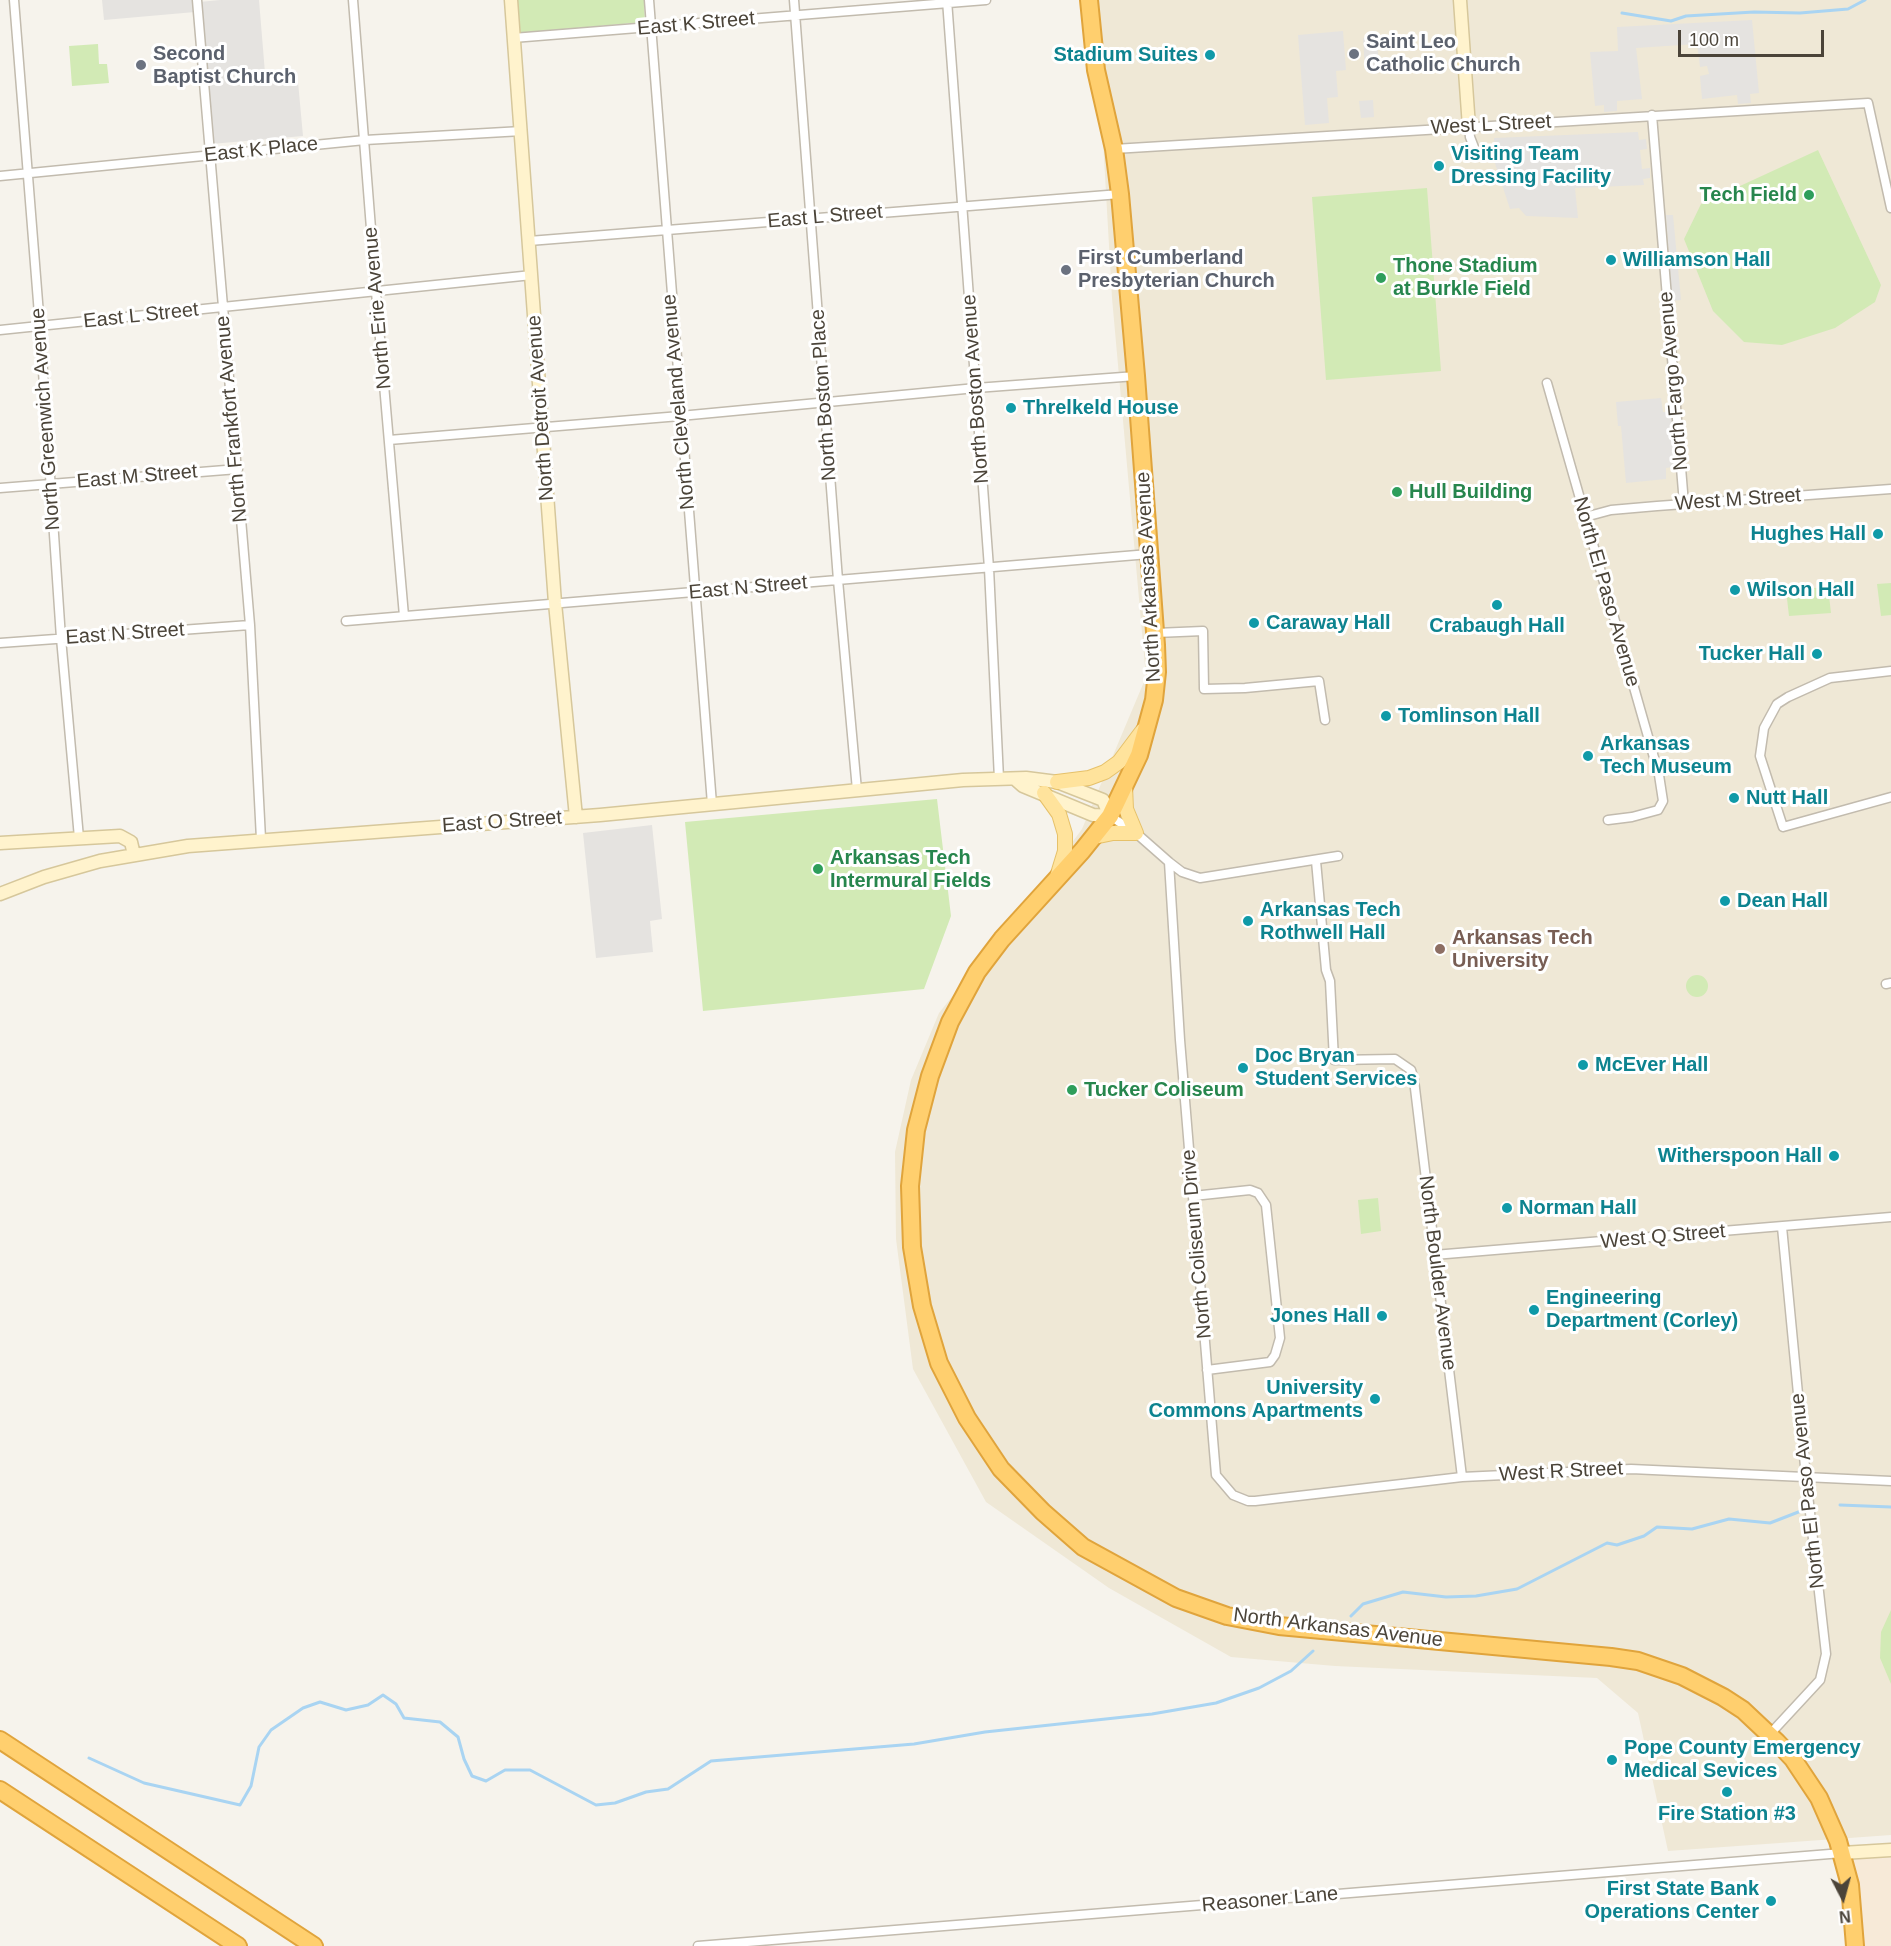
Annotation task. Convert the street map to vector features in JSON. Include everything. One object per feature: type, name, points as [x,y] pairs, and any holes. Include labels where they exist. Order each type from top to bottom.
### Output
[{"type":"highway","name":"North Arkansas Avenue","points":[[1089,0],[1096,70],[1114,149],[1120,194],[1156,633],[1157,672],[1149,720],[1139,755],[1110,816],[1056,881],[1002,939],[977,972],[950,1022],[927,1086],[916,1131],[910,1186],[912,1246],[922,1306],[939,1363],[967,1418],[1001,1469],[1043,1512],[1083,1547],[1176,1598],[1227,1616],[1279,1626],[1611,1656],[1638,1661],[1671,1671],[1703,1685],[1743,1710],[1793,1759],[1813,1788],[1829,1819],[1842,1853],[1850,1886],[1855,1946]]},
{"type":"highway","points":[[0,1740],[314,1946]]},
{"type":"highway","points":[[0,1790],[238,1946]]},
{"type":"main road","points":[[1057,782],[1089,778],[1105,772],[1129,751],[1149,720]]},
{"type":"main road","points":[[1094,837],[1113,833],[1136,833],[1126,809],[1125,786]]},
{"type":"main road","points":[[1044,793],[1059,814],[1065,834],[1065,850],[1056,881]]},
{"type":"street","name":"North Greenwich Avenue","points":[[14,0],[40,327],[61,638],[79,838]]},
{"type":"street","name":"North Frankfort Avenue","points":[[197,0],[250,625],[261,839]]},
{"type":"street","name":"North Erie Avenue","points":[[353,0],[405,616]]},
{"type":"street","name":"North Detroit Avenue","points":[[511,0],[555,603],[576,817]]},
{"type":"street","name":"North Cleveland Avenue","points":[[649,0],[665,230],[712,804]]},
{"type":"street","name":"North Boston Place","points":[[794,0],[838,580],[857,790]]},
{"type":"street","name":"East K Street","points":[[513,38],[986,0]]},
{"type":"street","points":[[1461,0],[1469,127],[1475,150]]},
{"type":"street","name":"North Boston Avenue","points":[[947,2],[989,568],[999,779]]},
{"type":"street","name":"West L Street","points":[[1114,149],[1868,103],[1891,208]]},
{"type":"street","name":"North Fargo Avenue","points":[[1652,115],[1684,504]]},
{"type":"street","name":"East K Place","points":[[0,176],[365,140],[522,131]]},
{"type":"street","name":"East L Street","points":[[529,241],[1120,194]]},
{"type":"street","name":"East L Street","points":[[0,330],[532,275]]},
{"type":"street","points":[[389,440],[1136,376]]},
{"type":"street","name":"North El Paso Avenue","points":[[1546,383],[1659,775],[1663,801],[1658,810],[1608,820]]},
{"type":"street","name":"East M Street","points":[[0,488],[238,469]]},
{"type":"street","name":"West M Street","points":[[1585,517],[1611,510],[1891,489]]},
{"type":"street","name":"East N Street","points":[[346,621],[1149,554]]},
{"type":"street","name":"East N Street","points":[[0,642],[250,625]]},
{"type":"street","points":[[1156,633],[1203,631],[1204,689],[1245,688],[1318,681],[1325,720]]},
{"type":"street","points":[[1891,671],[1830,678],[1777,704],[1764,728],[1761,756],[1783,827],[1891,796]]},
{"type":"street","name":"East O Street","points":[[0,894],[62,871],[188,846],[576,817],[963,780],[1026,778],[1057,782],[1103,800],[1110,816],[1093,815],[1023,786],[1015,779]]},
{"type":"street","points":[[1110,816],[1136,833],[1182,872],[1200,878],[1338,856]]},
{"type":"street","points":[[0,843],[120,836],[131,842],[134,855]]},
{"type":"street","name":"North Boulder Avenue","points":[[1316,861],[1326,970],[1330,981],[1334,1060],[1395,1059],[1411,1070],[1414,1080],[1462,1477]]},
{"type":"street","name":"North Coliseum Drive","points":[[1169,862],[1176,987],[1216,1475],[1233,1495]]},
{"type":"street","points":[[1193,1196],[1250,1190],[1258,1193],[1266,1205],[1280,1338],[1275,1355],[1270,1362],[1207,1370]]},
{"type":"street","name":"West Q Street","points":[[1434,1256],[1891,1217]]},
{"type":"street","name":"North El Paso Avenue","points":[[1770,1734],[1820,1680],[1826,1654],[1782,1227]]},
{"type":"street","name":"West R Street","points":[[1233,1495],[1248,1501],[1255,1501],[1462,1477],[1630,1469],[1891,1481]]},
{"type":"street","points":[[1842,1853],[1891,1850]]},
{"type":"street","name":"Reasoner Lane","points":[[698,1946],[760,1944],[1842,1853]]},
{"type":"shaded area","points":[[102,0],[194,0],[195,12],[104,20]]},
{"type":"shaded area","points":[[259,0],[265,73],[297,71],[303,136],[211,144],[199,2]]},
{"type":"shaded area","name":"Arkansas Tech University","points":[[1095,0],[1891,0],[1891,1835],[1668,1851],[1638,1713],[1597,1678],[1335,1666],[1231,1657],[1109,1588],[986,1502],[913,1369],[896,1239],[895,1152],[911,1080],[939,1013],[1041,885],[1082,829],[1146,677],[1112,298]]},
{"type":"shaded area","points":[[1752,20],[1759,93],[1750,94],[1751,103],[1738,104],[1737,95],[1702,99],[1700,76],[1709,74],[1707,66],[1700,67],[1697,44],[1636,48],[1642,99],[1617,101],[1617,111],[1604,112],[1604,105],[1595,106],[1590,52],[1618,51],[1617,27]]},
{"type":"shaded area","points":[[1343,31],[1346,70],[1336,71],[1338,97],[1327,98],[1329,123],[1305,125],[1298,35]]},
{"type":"shaded area","points":[[1377,37],[1379,69],[1365,70],[1363,38]]},
{"type":"shaded area","points":[[1373,100],[1374,117],[1361,118],[1359,101]]},
{"type":"shaded area","points":[[1638,132],[1639,140],[1646,139],[1647,149],[1640,150],[1642,169],[1650,168],[1650,178],[1643,179],[1644,185],[1575,188],[1578,218],[1526,216],[1519,208],[1510,209],[1491,151],[1495,150],[1494,138]]},
{"type":"shaded area","points":[[1666,215],[1673,215],[1681,300],[1672,301]]},
{"type":"shaded area","points":[[1661,398],[1663,412],[1673,412],[1678,466],[1666,468],[1666,479],[1626,483],[1621,426],[1618,426],[1616,402]]},
{"type":"shaded area","points":[[652,825],[662,919],[650,921],[653,952],[596,958],[583,833]]},
{"type":"shaded area","points":[[1891,1850],[1891,1946],[1855,1946],[1842,1853]]},
{"type":"green space","points":[[516,0],[644,0],[645,22],[519,33]]},
{"type":"green space","points":[[98,44],[99,64],[107,64],[109,83],[72,86],[69,46]]},
{"type":"green space","points":[[1818,150],[1881,285],[1875,302],[1835,328],[1782,345],[1744,342],[1713,311],[1684,239],[1701,204]]},
{"type":"green space","points":[[1427,188],[1441,371],[1326,380],[1312,197]]},
{"type":"green space","points":[[1891,583],[1891,615],[1881,616],[1877,584]]},
{"type":"green space","points":[[1828,587],[1831,613],[1789,616],[1786,590]]},
{"type":"green space","name":"Arkansas Tech Intermural Fields","points":[[937,799],[951,916],[924,989],[703,1011],[685,822]]},
{"type":"green space","points":[[1693,975],[1701,975],[1708,982],[1708,990],[1701,997],[1693,997],[1686,990],[1686,982]]},
{"type":"green space","points":[[1378,1198],[1381,1231],[1361,1234],[1358,1200]]},
{"type":"green space","points":[[1891,1610],[1891,1684],[1880,1658],[1881,1632]]},
{"type":"waterway","points":[[1622,13],[1671,21],[1686,16],[1754,12],[1800,13],[1848,9],[1865,0]]},
{"type":"waterway","points":[[1840,1505],[1891,1507]]},
{"type":"waterway","points":[[1351,1616],[1363,1604],[1403,1592],[1446,1597],[1476,1596],[1517,1589],[1607,1543],[1617,1545],[1644,1536],[1657,1527],[1692,1529],[1729,1519],[1770,1523],[1801,1511]]},
{"type":"waterway","points":[[89,1758],[144,1783],[240,1805],[251,1786],[259,1747],[271,1730],[303,1708],[320,1702],[346,1710],[368,1705],[383,1695],[396,1704],[404,1718],[440,1722],[458,1737],[472,1776],[486,1781],[505,1770],[530,1770],[596,1805],[615,1803],[646,1792],[668,1789],[711,1761],[914,1744],[985,1732],[1152,1714],[1216,1703],[1259,1688],[1291,1671],[1313,1651]]},
{"type":"place","name":"Saint Leo Catholic Church","points":[[1354,54]]},
{"type":"place","name":"Stadium Suites","points":[[1210,55]]},
{"type":"place","name":"Second Baptist Church","points":[[141,65]]},
{"type":"place","name":"Visiting Team Dressing Facility","points":[[1439,166]]},
{"type":"place","name":"Tech Field","points":[[1809,195]]},
{"type":"place","name":"Williamson Hall","points":[[1611,260]]},
{"type":"place","name":"First Cumberland Presbyterian Church","points":[[1066,270]]},
{"type":"place","name":"Thone Stadium at Burkle Field","points":[[1381,278]]},
{"type":"place","name":"Threlkeld House","points":[[1011,408]]},
{"type":"place","name":"Hull Building","points":[[1397,492]]},
{"type":"place","name":"Hughes Hall","points":[[1878,534]]},
{"type":"place","name":"Wilson Hall","points":[[1735,590]]},
{"type":"place","name":"Crabaugh Hall","points":[[1497,605]]},
{"type":"place","name":"Caraway Hall","points":[[1254,623]]},
{"type":"place","name":"Tucker Hall","points":[[1817,654]]},
{"type":"place","name":"Tomlinson Hall","points":[[1386,716]]},
{"type":"place","name":"Arkansas Tech Museum","points":[[1588,756]]},
{"type":"place","name":"Nutt Hall","points":[[1734,798]]},
{"type":"place","name":"Arkansas Tech Intermural Fields","points":[[818,869]]},
{"type":"place","name":"Dean Hall","points":[[1725,901]]},
{"type":"place","name":"Arkansas Tech Rothwell Hall","points":[[1248,921]]},
{"type":"place","name":"Arkansas Tech University","points":[[1440,949]]},
{"type":"place","name":"McEver Hall","points":[[1583,1065]]},
{"type":"place","name":"Doc Bryan Student Services","points":[[1243,1068]]},
{"type":"place","name":"Tucker Coliseum","points":[[1072,1090]]},
{"type":"place","name":"Witherspoon Hall","points":[[1834,1156]]},
{"type":"place","name":"Norman Hall","points":[[1507,1208]]},
{"type":"place","name":"Engineering Department (Corley)","points":[[1534,1310]]},
{"type":"place","name":"Jones Hall","points":[[1382,1316]]},
{"type":"place","name":"University Commons Apartments","points":[[1375,1399]]},
{"type":"place","name":"Pope County Emergency Medical Sevices","points":[[1612,1760]]},
{"type":"place","name":"Fire Station #3","points":[[1727,1792]]},
{"type":"place","name":"First State Bank Operations Center","points":[[1771,1901]]}]
